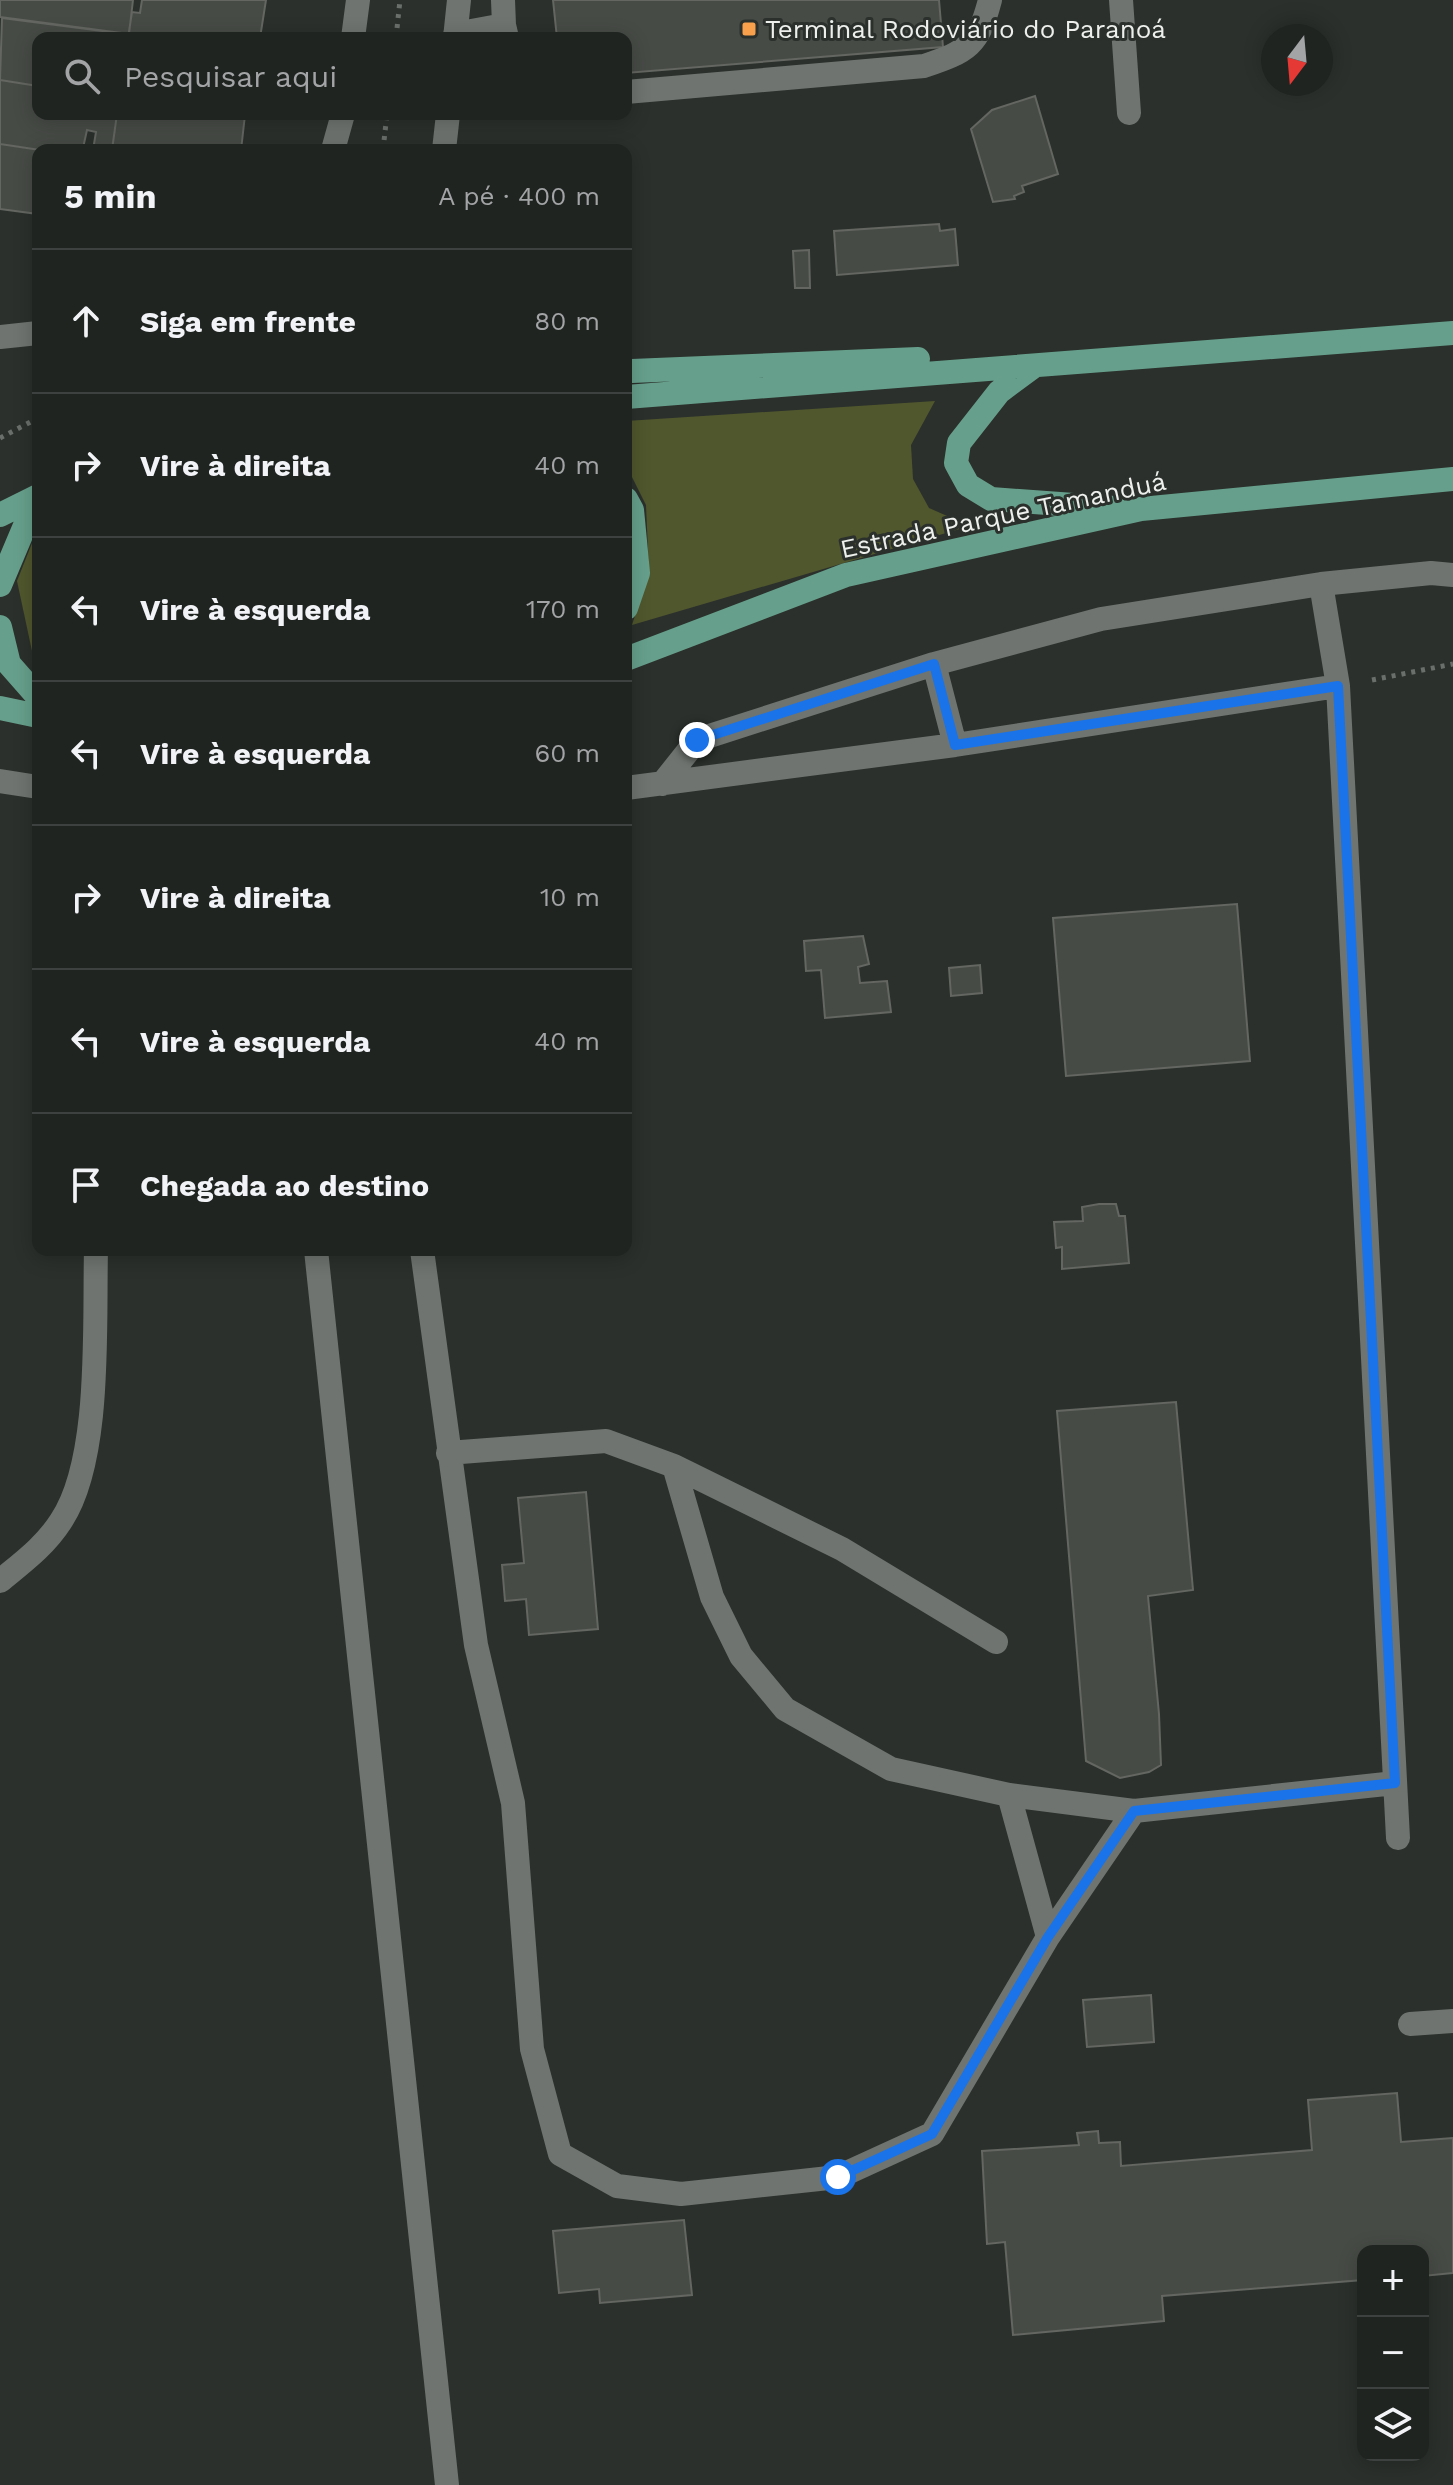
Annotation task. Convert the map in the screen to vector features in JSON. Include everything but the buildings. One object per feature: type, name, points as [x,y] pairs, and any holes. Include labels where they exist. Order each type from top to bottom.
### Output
[{"type":"main road","points":[[632,397],[1453,333]]},
{"type":"main road","points":[[632,371],[955,357],[1023,367]]},
{"type":"main road","points":[[1023,367],[959,443],[956,463],[968,485],[991,499],[1141,509]]},
{"type":"main road","name":"Estrada Parque Tamanduá","points":[[632,657],[846,575],[1141,509],[1453,479]]},
{"type":"main road","points":[[0,515],[32,501]]},
{"type":"main road","points":[[0,585],[32,509]]},
{"type":"main road","points":[[632,510],[638,573],[632,590]]},
{"type":"main road","points":[[0,627],[9,664],[32,690]]},
{"type":"main road","points":[[0,708],[32,715]]},
{"type":"street","points":[[354,32],[358,0]]},
{"type":"street","points":[[455,32],[459,0]]},
{"type":"street","points":[[503,0],[506,32]]},
{"type":"street","points":[[632,91],[924,66],[957,55],[977,38],[990,0]]},
{"type":"street","points":[[1121,0],[1129,113]]},
{"type":"street","points":[[335,144],[341,120]]},
{"type":"street","points":[[445,144],[447,120]]},
{"type":"street","points":[[0,337],[32,334]]},
{"type":"street","points":[[662,784],[697,740],[934,664],[1101,619],[1321,584],[1431,573],[1453,575]]},
{"type":"street","points":[[1321,584],[1338,686],[1398,1838]]},
{"type":"street","points":[[934,664],[955,745]]},
{"type":"street","points":[[632,787],[955,745],[1338,686]]},
{"type":"street","points":[[0,781],[32,786]]},
{"type":"street","points":[[0,1581],[40,1548],[63,1519],[77,1485],[87,1449],[96,1256]]},
{"type":"street","points":[[317,1256],[447,2485]]},
{"type":"street","points":[[423,1256],[476,1645],[513,1803],[532,2049],[560,2154],[617,2186],[681,2194],[838,2177],[932,2134],[1048,1937],[1134,1811]]},
{"type":"street","points":[[448,1453],[606,1441],[674,1466],[842,1549],[996,1642]]},
{"type":"street","points":[[674,1466],[712,1597],[741,1656],[785,1709],[891,1769],[1009,1795],[1134,1811],[1395,1783]]},
{"type":"street","points":[[1009,1795],[1048,1937]]},
{"type":"street","points":[[1410,2024],[1453,2021]]},
{"type":"path","points":[[397,32],[400,0]]},
{"type":"path","points":[[384,144],[386,120]]},
{"type":"path","points":[[0,438],[32,421]]},
{"type":"path","points":[[1338,686],[1453,664]]},
{"type":"green space","points":[[935,401],[911,445],[913,479],[929,508],[970,526],[632,625],[649,572],[646,505],[632,477],[632,421]]},
{"type":"green space","points":[[32,543],[32,651],[17,581]]},
{"type":"place","name":"Terminal Rodoviário do Paranoá","points":[[749,29]]},
{"type":"route","points":[[697,740],[934,664],[955,745],[1338,686],[1395,1783],[1134,1811],[1048,1937],[932,2134],[838,2177]]}]
